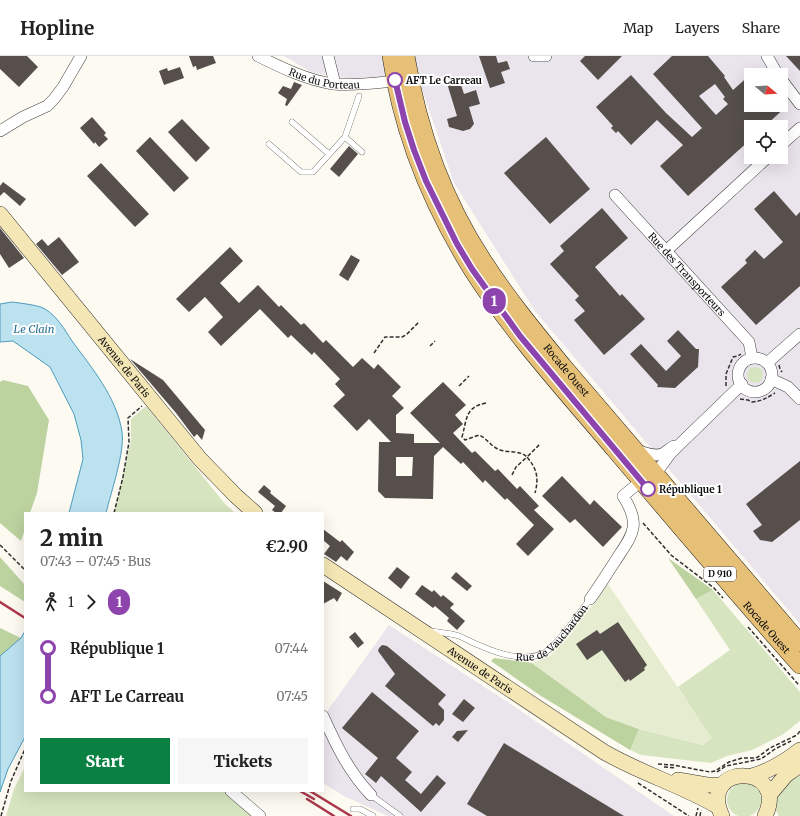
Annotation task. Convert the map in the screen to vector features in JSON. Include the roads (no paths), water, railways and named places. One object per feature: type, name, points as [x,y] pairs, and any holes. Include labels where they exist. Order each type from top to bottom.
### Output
[{"type":"main road","name":"D 910","points":[[391,56],[405,122],[414,150],[426,181],[457,244],[472,269],[520,336],[648,474]]},
{"type":"main road","name":"Rocade Ouest","points":[[406,60],[414,97],[428,148],[455,212],[483,261],[526,322],[632,448],[648,474],[800,665]]},
{"type":"main road","name":"Avenue de Paris","points":[[0,214],[62,292],[200,459],[254,512]]},
{"type":"main road","name":"Rocade Ouest","points":[[648,474],[669,491],[800,643]]},
{"type":"main road","name":"Avenue de Paris","points":[[324,566],[598,748],[624,764],[701,797],[720,811]]},
{"type":"main road","points":[[720,811],[718,796],[722,785],[730,778],[741,775],[752,776],[761,773],[777,765],[800,750]]},
{"type":"main road","points":[[769,808],[786,776],[800,765]]},
{"type":"main road","name":"Avenue de Paris","points":[[640,771],[689,783],[722,785]]},
{"type":"main road","points":[[752,776],[763,783],[769,808]]},
{"type":"street","points":[[0,131],[23,117],[47,106],[63,87],[81,56]]},
{"type":"street","name":"Rue du Porteau","points":[[258,56],[303,76],[334,84],[364,84],[395,80]]},
{"type":"street","points":[[328,56],[334,84]]},
{"type":"street","points":[[534,56],[546,56]]},
{"type":"street","points":[[767,56],[774,68]]},
{"type":"street","points":[[406,60],[395,80],[414,97]]},
{"type":"street","points":[[788,88],[800,104]]},
{"type":"street","points":[[788,139],[800,128]]},
{"type":"street","points":[[666,251],[760,164]]},
{"type":"street","name":"Rue des Transporteurs","points":[[615,195],[749,342],[752,358]]},
{"type":"street","points":[[767,363],[800,334]]},
{"type":"street","points":[[776,381],[768,384],[760,391],[750,391],[745,388],[739,377],[742,365],[747,360],[752,358],[758,358],[767,363],[776,381],[788,387],[800,399]]},
{"type":"street","points":[[669,491],[666,472],[666,450],[682,442],[742,384]]},
{"type":"street","points":[[632,448],[646,454],[665,457]]},
{"type":"street","points":[[648,474],[665,457]]},
{"type":"street","name":"Rue de Vauchardon","points":[[590,599],[628,543],[634,527],[630,506],[623,496],[648,474]]},
{"type":"street","points":[[324,718],[346,763],[360,783],[371,795]]},
{"type":"street","points":[[232,792],[260,816]]},
{"type":"lane","points":[[269,144],[301,172],[313,172],[345,137],[359,96]]},
{"type":"lane","points":[[292,122],[328,154]]},
{"type":"lane","points":[[345,137],[362,152]]},
{"type":"lane","name":"Rue de Vauchardon","points":[[417,628],[458,636],[482,647],[506,654],[533,656],[544,652],[550,647],[568,628],[590,599]]},
{"type":"lane","points":[[371,795],[400,816]]},
{"type":"lane","points":[[353,809],[360,809],[373,816]]},
{"type":"water","name":"Le Clain","points":[[12,302],[29,304],[42,308],[53,315],[103,384],[109,395],[119,419],[122,440],[120,461],[106,512],[69,512],[83,459],[81,440],[74,414],[50,367],[13,341],[0,342],[0,304]]},
{"type":"water","points":[[24,633],[24,739],[8,769],[0,792],[0,656],[21,638]]},
{"type":"railway","points":[[0,602],[24,617]]},
{"type":"railway","points":[[302,792],[314,799]]},
{"type":"railway","points":[[312,792],[351,816]]},
{"type":"railway","points":[[307,799],[334,816]]},
{"type":"place","name":"AFT Le Carreau","points":[[395,80]]},
{"type":"place","name":"République 1","points":[[648,489]]}]
